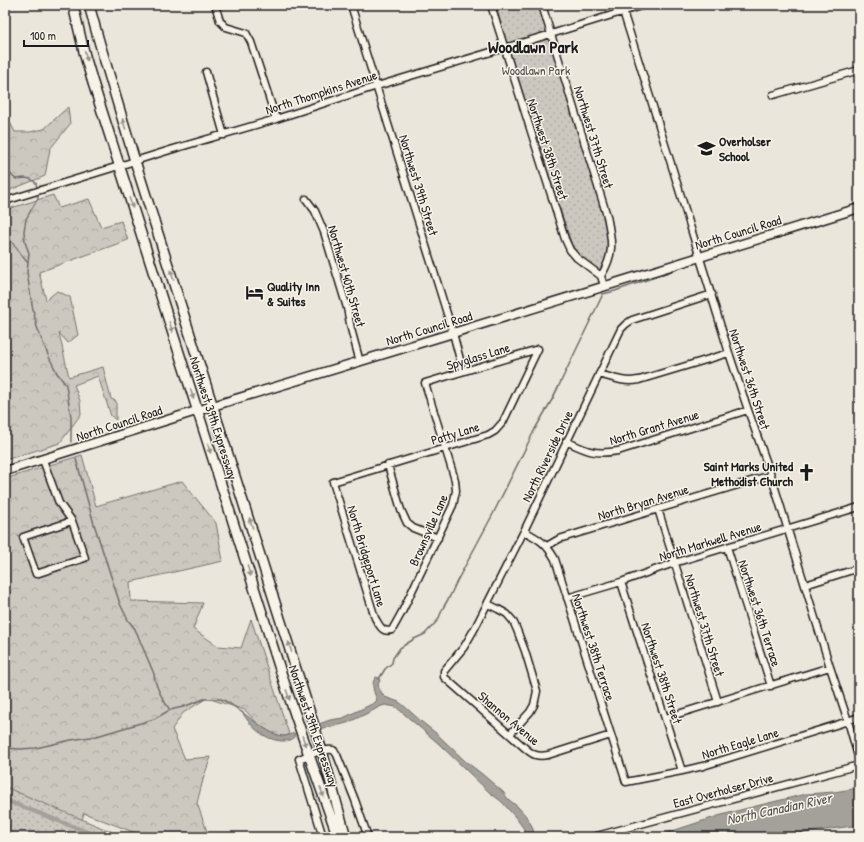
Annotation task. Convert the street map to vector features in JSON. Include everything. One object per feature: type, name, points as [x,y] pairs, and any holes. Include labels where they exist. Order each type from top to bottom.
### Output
[{"type":"highway","name":"Northwest 39th Expressway","points":[[73,5],[91,76],[284,681],[338,837]]},
{"type":"highway","name":"Northwest 39th Expressway","points":[[89,5],[136,161],[322,751],[346,837]]},
{"type":"highway","points":[[79,30],[94,25]]},
{"type":"main road","name":"North Council Road","points":[[5,471],[198,410],[360,362],[859,208]]},
{"type":"street","points":[[215,5],[220,21],[226,27],[246,32],[251,42],[276,119]]},
{"type":"street","name":"Northwest 39th Street","points":[[351,5],[453,333],[463,371]]},
{"type":"street","name":"Northwest 38th Street","points":[[491,5],[565,239],[570,250],[601,276]]},
{"type":"street","name":"Northwest 37th Street","points":[[542,5],[607,216],[611,247],[607,265],[601,276]]},
{"type":"street","name":"North Thompkins Avenue","points":[[5,201],[551,34],[622,8],[644,5]]},
{"type":"street","name":"Northwest 36th Street","points":[[622,8],[712,294],[729,353],[771,474],[859,760]]},
{"type":"street","points":[[772,95],[859,70]]},
{"type":"street","points":[[206,72],[224,135]]},
{"type":"street","name":"Northwest 40th Street","points":[[306,199],[315,211],[324,232],[347,308],[352,334],[360,362]]},
{"type":"street","points":[[601,276],[604,286]]},
{"type":"street","name":"North Riverside Drive","points":[[444,677],[444,672],[464,647],[488,604],[621,329],[632,320],[712,294]]},
{"type":"street","name":"Spyglass Lane","points":[[425,383],[538,349]]},
{"type":"street","name":"Patty Lane","points":[[333,482],[388,466],[495,431],[503,422],[538,349]]},
{"type":"street","points":[[600,374],[632,382],[729,353]]},
{"type":"street","name":"Brownsville Lane","points":[[387,631],[392,630],[395,625],[438,538],[453,505],[456,491],[455,480],[425,383]]},
{"type":"street","name":"North Grant Avenue","points":[[566,441],[592,452],[605,453],[618,451],[748,410]]},
{"type":"street","points":[[43,460],[58,503],[72,521],[85,558],[36,574],[23,537],[72,521]]},
{"type":"street","points":[[388,466],[407,522],[413,528],[438,538]]},
{"type":"street","name":"North Bryan Avenue","points":[[547,546],[559,539],[771,474]]},
{"type":"street","name":"North Bridgeport Lane","points":[[333,482],[376,618],[383,630],[387,631]]},
{"type":"street","name":"North Markwell Avenue","points":[[568,598],[621,582],[674,563],[859,507]]},
{"type":"street","name":"Northwest 37th Street","points":[[658,509],[718,702]]},
{"type":"street","name":"Northwest 38th Terrace","points":[[524,531],[540,540],[547,546],[555,559],[626,782]]},
{"type":"street","name":"Northwest 36th Terrace","points":[[727,547],[772,686]]},
{"type":"street","points":[[805,585],[859,568]]},
{"type":"street","name":"Northwest 38th Street","points":[[621,582],[682,771]]},
{"type":"street","points":[[488,604],[507,614],[512,621],[525,651],[537,691],[534,705],[530,712],[510,734]]},
{"type":"street","points":[[665,718],[830,667]]},
{"type":"street","name":"Shannon Avenue","points":[[444,677],[530,752],[537,756],[542,756],[611,735]]},
{"type":"street","name":"North Eagle Lane","points":[[626,782],[682,771],[859,717]]},
{"type":"street","points":[[323,837],[299,759],[322,751],[332,750],[335,751],[337,755],[368,837]]},
{"type":"street","name":"East Overholser Drive","points":[[593,837],[859,765]]},
{"type":"green space","name":"Woodlawn Park","points":[[495,5],[539,5],[580,140],[595,181],[605,220],[609,251],[603,268],[598,270],[577,253],[572,245],[507,49]]},
{"type":"green space","points":[[68,107],[70,124],[50,149],[45,176],[5,192],[5,113],[15,132],[30,132],[44,129]]},
{"type":"green space","points":[[53,195],[59,208],[89,199],[101,227],[121,221],[128,240],[39,272],[46,300],[57,291],[70,297],[78,335],[68,343],[59,333],[69,377],[103,367],[111,399],[116,401],[116,420],[111,416],[98,376],[74,385],[80,401],[81,414],[60,443],[5,460],[5,210]]},
{"type":"green space","points":[[82,455],[96,506],[182,481],[216,523],[223,561],[130,582],[131,601],[203,603],[193,629],[218,646],[241,648],[251,619],[289,734],[286,736],[280,736],[270,732],[257,723],[245,710],[207,698],[183,713],[172,729],[185,759],[211,757],[197,803],[209,837],[146,837],[84,813],[77,837],[5,824],[5,479]]},
{"type":"green space","points":[[5,787],[124,837],[5,837]]},
{"type":"water","points":[[376,677],[379,678],[379,688],[385,697],[403,705],[437,734],[464,760],[503,792],[508,799],[518,807],[532,826],[535,837],[524,837],[524,829],[502,802],[489,792],[439,744],[396,707],[385,705],[347,723],[320,728],[319,724],[330,720],[343,718],[374,703],[377,700],[373,685]]},
{"type":"water","points":[[242,712],[274,734],[285,736],[294,733],[295,737],[290,740],[283,741],[269,738],[249,723]]},
{"type":"water","name":"North Canadian River","points":[[859,788],[859,825],[783,837],[654,837],[718,816],[806,794]]},
{"type":"waterway","points":[[5,167],[16,179],[31,179],[36,183],[37,188]]},
{"type":"waterway","points":[[38,193],[38,198],[26,219],[24,231],[25,242],[29,253],[27,272],[37,327],[49,357],[57,373],[66,385],[71,417],[71,442]]},
{"type":"waterway","points":[[5,233],[27,262]]},
{"type":"waterway","points":[[379,679],[385,669],[392,663],[393,658],[400,648],[425,634],[438,620],[535,429],[553,398],[603,294],[678,269]]},
{"type":"waterway","points":[[76,459],[94,524],[120,604],[128,620],[135,629],[154,674],[158,688],[170,710]]},
{"type":"waterway","points":[[5,748],[36,748],[97,736],[154,719],[170,710],[204,699],[221,699],[243,713]]},
{"type":"waterway","points":[[5,800],[100,837]]},
{"type":"place","name":"Overholser School","points":[[706,148]]},
{"type":"place","name":"Quality Inn & Suites","points":[[254,293]]},
{"type":"place","name":"Saint Marks United Methodist Church","points":[[806,473]]},
{"type":"district","name":"Woodlawn Park","points":[[533,46]]}]
